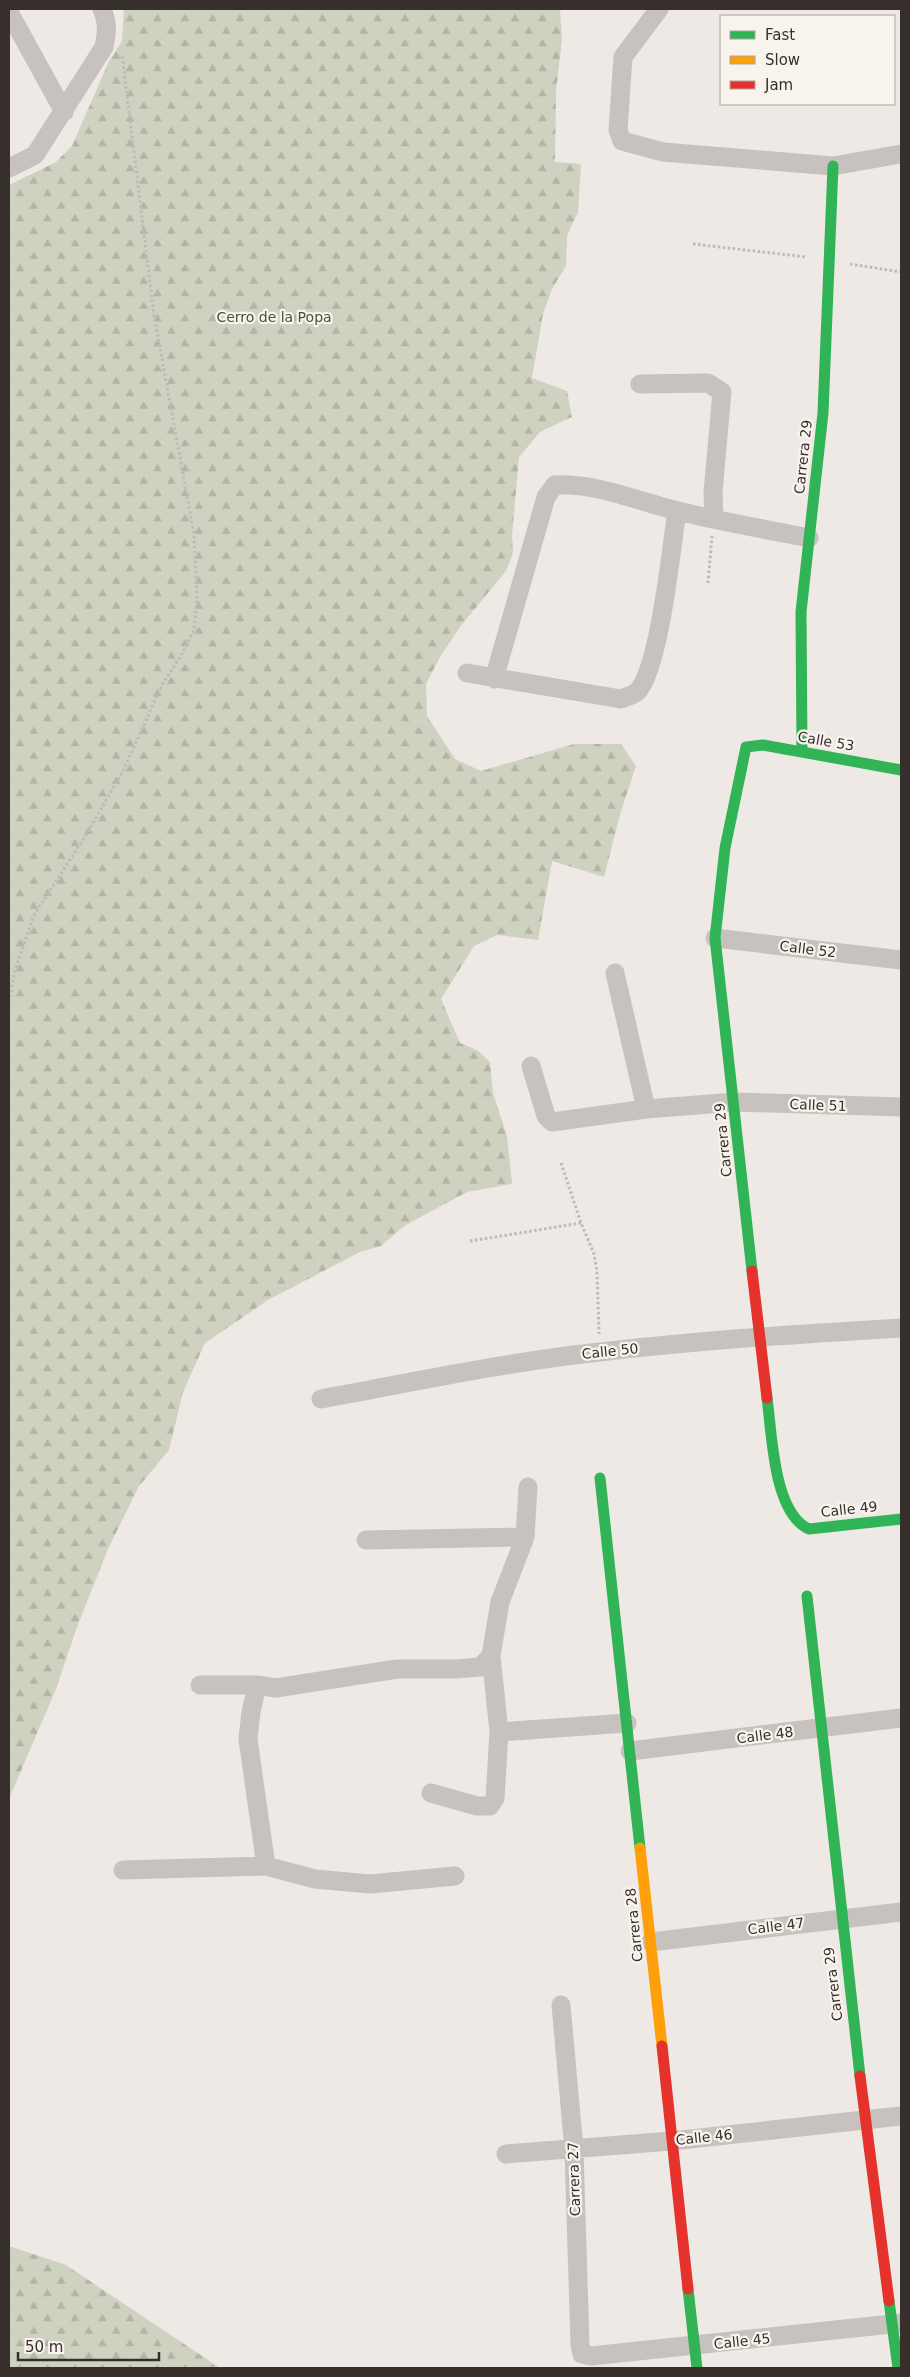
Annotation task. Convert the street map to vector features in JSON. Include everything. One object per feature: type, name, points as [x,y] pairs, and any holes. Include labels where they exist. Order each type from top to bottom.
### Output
[{"type":"street","points":[[9,168],[35,156],[104,47],[108,32],[102,9]]},
{"type":"street","points":[[658,9],[624,57],[618,130],[622,141],[662,152],[833,166],[901,154]]},
{"type":"street","points":[[9,12],[64,112]]},
{"type":"street","name":"Carrera 29","points":[[802,751],[802,612],[823,413],[833,166]]},
{"type":"street","points":[[640,384],[708,383],[722,392],[713,483],[714,518]]},
{"type":"street","points":[[494,678],[546,497],[555,485],[573,484],[622,494],[677,511],[809,538]]},
{"type":"street","points":[[467,673],[621,699],[637,693],[647,676],[660,622],[677,511]]},
{"type":"street","name":"Calle 53","points":[[746,747],[763,745],[901,770]]},
{"type":"street","name":"Carrera 29","points":[[746,747],[725,848],[715,938],[726,1049],[735,1102],[759,1336],[778,1479],[790,1512],[800,1525]]},
{"type":"street","name":"Calle 52","points":[[715,938],[901,960]]},
{"type":"street","points":[[615,973],[646,1109]]},
{"type":"street","name":"Calle 51","points":[[531,1066],[546,1116],[552,1122],[646,1109],[735,1102],[901,1107]]},
{"type":"street","name":"Calle 50","points":[[321,1399],[478,1370],[599,1352],[759,1336],[901,1328]]},
{"type":"street","name":"Carrera 28","points":[[600,1478],[697,2368]]},
{"type":"street","points":[[431,1793],[477,1806],[490,1806],[495,1798],[499,1732],[491,1656],[500,1602],[525,1538],[528,1487]]},
{"type":"street","name":"Calle 49","points":[[800,1525],[809,1528],[901,1519]]},
{"type":"street","points":[[366,1540],[525,1538]]},
{"type":"street","name":"Carrera 29","points":[[808,1596],[820,1728],[841,1918],[865,2121],[897,2323],[898,2368]]},
{"type":"street","points":[[200,1685],[257,1685],[276,1688],[397,1669],[456,1670],[480,1667],[491,1656]]},
{"type":"street","points":[[257,1685],[248,1739],[266,1866]]},
{"type":"street","name":"Calle 48","points":[[630,1751],[901,1718]]},
{"type":"street","points":[[499,1732],[627,1723]]},
{"type":"street","points":[[123,1870],[266,1866],[315,1879],[370,1884],[455,1876]]},
{"type":"street","name":"Calle 47","points":[[651,1942],[901,1912]]},
{"type":"street","name":"Carrera 27","points":[[561,2005],[574,2150],[580,2345],[582,2354]]},
{"type":"street","name":"Calle 46","points":[[506,2154],[672,2141],[901,2116]]},
{"type":"street","name":"Calle 45","points":[[582,2354],[592,2356],[694,2346],[897,2323]]},
{"type":"path","points":[[9,1002],[14,974],[34,915],[86,835],[124,769],[161,687],[183,652],[194,628],[197,601],[194,534],[154,315],[121,49],[108,32]]},
{"type":"path","points":[[693,244],[830,260],[901,272]]},
{"type":"path","points":[[708,582],[714,518]]},
{"type":"path","points":[[561,1163],[594,1254],[597,1271],[599,1352]]},
{"type":"path","points":[[470,1241],[581,1222]]},
{"type":"green space","name":"Cerro de la Popa","points":[[124,9],[560,9],[562,39],[556,91],[555,162],[581,164],[578,212],[567,236],[566,266],[552,289],[543,314],[532,378],[567,391],[572,417],[540,432],[519,457],[512,535],[513,553],[506,571],[460,627],[440,657],[426,684],[427,716],[455,759],[481,771],[574,744],[621,744],[636,766],[621,811],[604,877],[552,861],[538,940],[497,935],[474,946],[441,999],[460,1043],[477,1050],[490,1062],[493,1093],[507,1136],[512,1184],[467,1192],[404,1226],[381,1246],[360,1252],[268,1300],[205,1343],[183,1392],[169,1450],[139,1486],[108,1549],[77,1627],[56,1689],[9,1799],[9,185],[56,162],[72,146],[109,61],[122,41]]},
{"type":"green space","points":[[9,2246],[66,2265],[220,2368],[9,2368]]},
{"type":"traffic: fast","points":[[802,751],[801,612],[823,413],[833,166]]},
{"type":"traffic: fast","points":[[752,1271],[715,938],[725,848],[746,747],[763,745],[901,770]]},
{"type":"traffic: fast","points":[[767,1398],[776,1471],[788,1507],[797,1520],[809,1529],[901,1519]]},
{"type":"traffic: fast","points":[[600,1478],[640,1848]]},
{"type":"traffic: fast","points":[[807,1596],[860,2076]]},
{"type":"traffic: fast","points":[[688,2289],[697,2368]]},
{"type":"traffic: fast","points":[[889,2301],[898,2368]]},
{"type":"traffic: slow","points":[[640,1848],[662,2046]]},
{"type":"traffic: jam","points":[[752,1271],[767,1398]]},
{"type":"traffic: jam","points":[[662,2046],[688,2289]]},
{"type":"traffic: jam","points":[[860,2076],[889,2301]]}]
